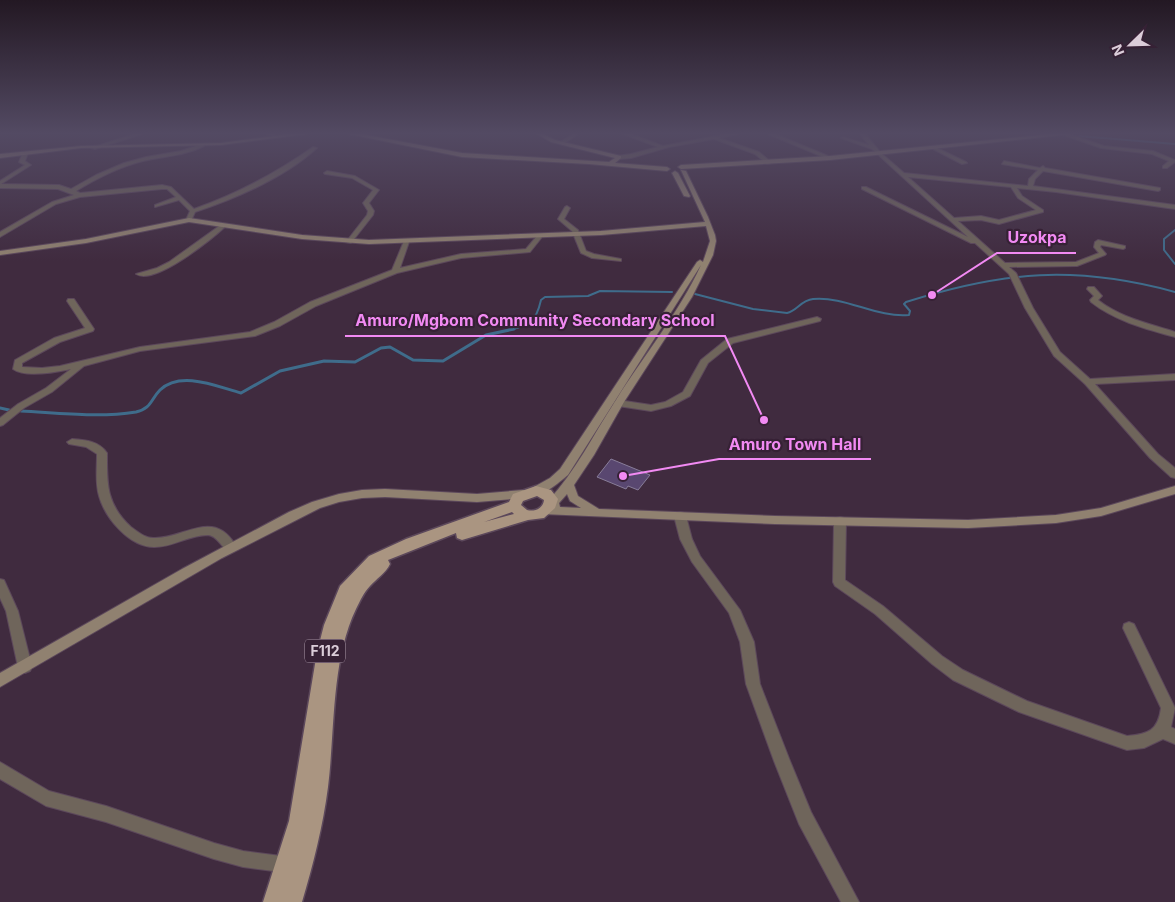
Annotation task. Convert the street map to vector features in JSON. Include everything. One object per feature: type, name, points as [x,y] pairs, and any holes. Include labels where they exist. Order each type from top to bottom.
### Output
[{"type":"main road","points":[[547,494],[549,508],[534,516],[525,502],[547,494]]},
{"type":"main road","name":"F112","points":[[291,902],[325,652],[332,625],[346,591],[356,577],[385,553],[525,502]]},
{"type":"main road","name":"F112","points":[[274,902],[295,865],[318,786],[333,656],[341,624],[360,588],[380,566],[393,558],[525,502]]},
{"type":"street","points":[[0,184],[13,176]]},
{"type":"street","points":[[72,191],[100,176]]},
{"type":"street","points":[[189,220],[193,211],[223,201],[272,176]]},
{"type":"street","points":[[347,176],[353,177],[376,190],[366,203],[371,211],[370,215],[349,242]]},
{"type":"street","points":[[679,176],[713,241],[706,263],[568,486],[549,508],[568,512],[968,524],[1056,520],[1101,512],[1175,490]]},
{"type":"street","points":[[904,176],[978,244],[1003,264],[1013,275],[1029,308],[1057,354],[1088,382],[1154,456],[1175,474]]},
{"type":"street","points":[[905,176],[1030,188],[1175,207]]},
{"type":"street","points":[[1030,188],[1032,179],[1035,176]]},
{"type":"street","points":[[1085,176],[1158,190]]},
{"type":"street","points":[[0,184],[42,186],[72,191],[79,195]]},
{"type":"street","points":[[0,234],[54,203],[79,195],[162,187],[174,192],[193,211]]},
{"type":"street","points":[[953,220],[981,218],[999,222],[1041,211],[1020,197],[1014,187]]},
{"type":"street","points":[[864,188],[953,234],[978,244]]},
{"type":"street","points":[[156,206],[180,198]]},
{"type":"street","points":[[567,208],[561,219],[573,228],[581,248],[587,254],[620,260]]},
{"type":"street","points":[[0,253],[86,241],[189,220],[349,242],[540,237],[705,224]]},
{"type":"street","points":[[0,680],[231,548],[303,511],[338,498],[376,492],[525,502],[564,472],[700,262],[708,241],[705,224]]},
{"type":"street","points":[[140,274],[150,274],[168,265],[224,225]]},
{"type":"street","points":[[71,301],[90,328],[57,340],[18,362],[17,369],[23,371],[42,371],[140,350],[252,334],[277,324],[313,304],[395,271],[461,256],[528,251],[540,237]]},
{"type":"street","points":[[395,271],[406,242]]},
{"type":"street","points":[[1003,264],[1077,264],[1103,254],[1097,247],[1098,242],[1123,247]]},
{"type":"street","points":[[1091,289],[1098,296],[1094,300],[1106,311],[1123,320],[1175,335]]},
{"type":"street","points":[[618,403],[652,408],[668,404],[687,394],[704,362],[730,341],[817,319]]},
{"type":"street","points":[[0,423],[21,406],[49,390],[83,363]]},
{"type":"street","points":[[1088,382],[1175,377]]},
{"type":"street","points":[[72,442],[89,444],[98,448],[102,453],[106,504],[129,532],[140,540],[154,543],[207,531],[217,532],[231,548]]},
{"type":"street","points":[[568,486],[574,498],[596,513]]},
{"type":"street","points":[[473,499],[487,508],[485,517]]},
{"type":"street","points":[[680,516],[686,539],[696,559],[737,618],[747,642],[753,684],[782,761],[805,818],[850,902]]},
{"type":"street","points":[[840,521],[839,582],[879,610],[937,660],[958,675],[1024,708],[1127,743],[1138,743],[1169,734],[1168,708],[1129,628]]},
{"type":"street","points":[[0,584],[12,611],[25,666]]},
{"type":"street","points":[[0,770],[46,798],[106,814],[243,859],[295,865]]},
{"type":"building","points":[[611,459],[650,475],[638,490],[628,486],[626,489],[597,477]]},
{"type":"waterway","points":[[1175,230],[1164,239],[1164,250],[1175,264]]},
{"type":"waterway","points":[[695,294],[753,309],[787,313],[809,300],[825,299],[885,313],[909,315],[910,311],[904,304],[906,302],[975,284],[1040,275],[1105,278],[1139,283],[1175,292]]},
{"type":"waterway","points":[[509,330],[531,321],[537,313],[541,300],[545,297],[588,296],[600,291],[672,292]]},
{"type":"waterway","points":[[21,411],[93,415],[136,412],[145,409],[160,390],[178,381],[211,384],[241,393],[280,371],[324,361],[355,362],[381,348],[390,347],[413,360],[443,361],[486,335],[514,329]]},
{"type":"waterway","points":[[0,408],[9,410]]},
{"type":"place","name":"Uzokpa","points":[[932,295]]},
{"type":"place","name":"Amuro/Mgbom Community Secondary School","points":[[764,420]]},
{"type":"place","name":"Amuro Town Hall","points":[[623,476]]}]
